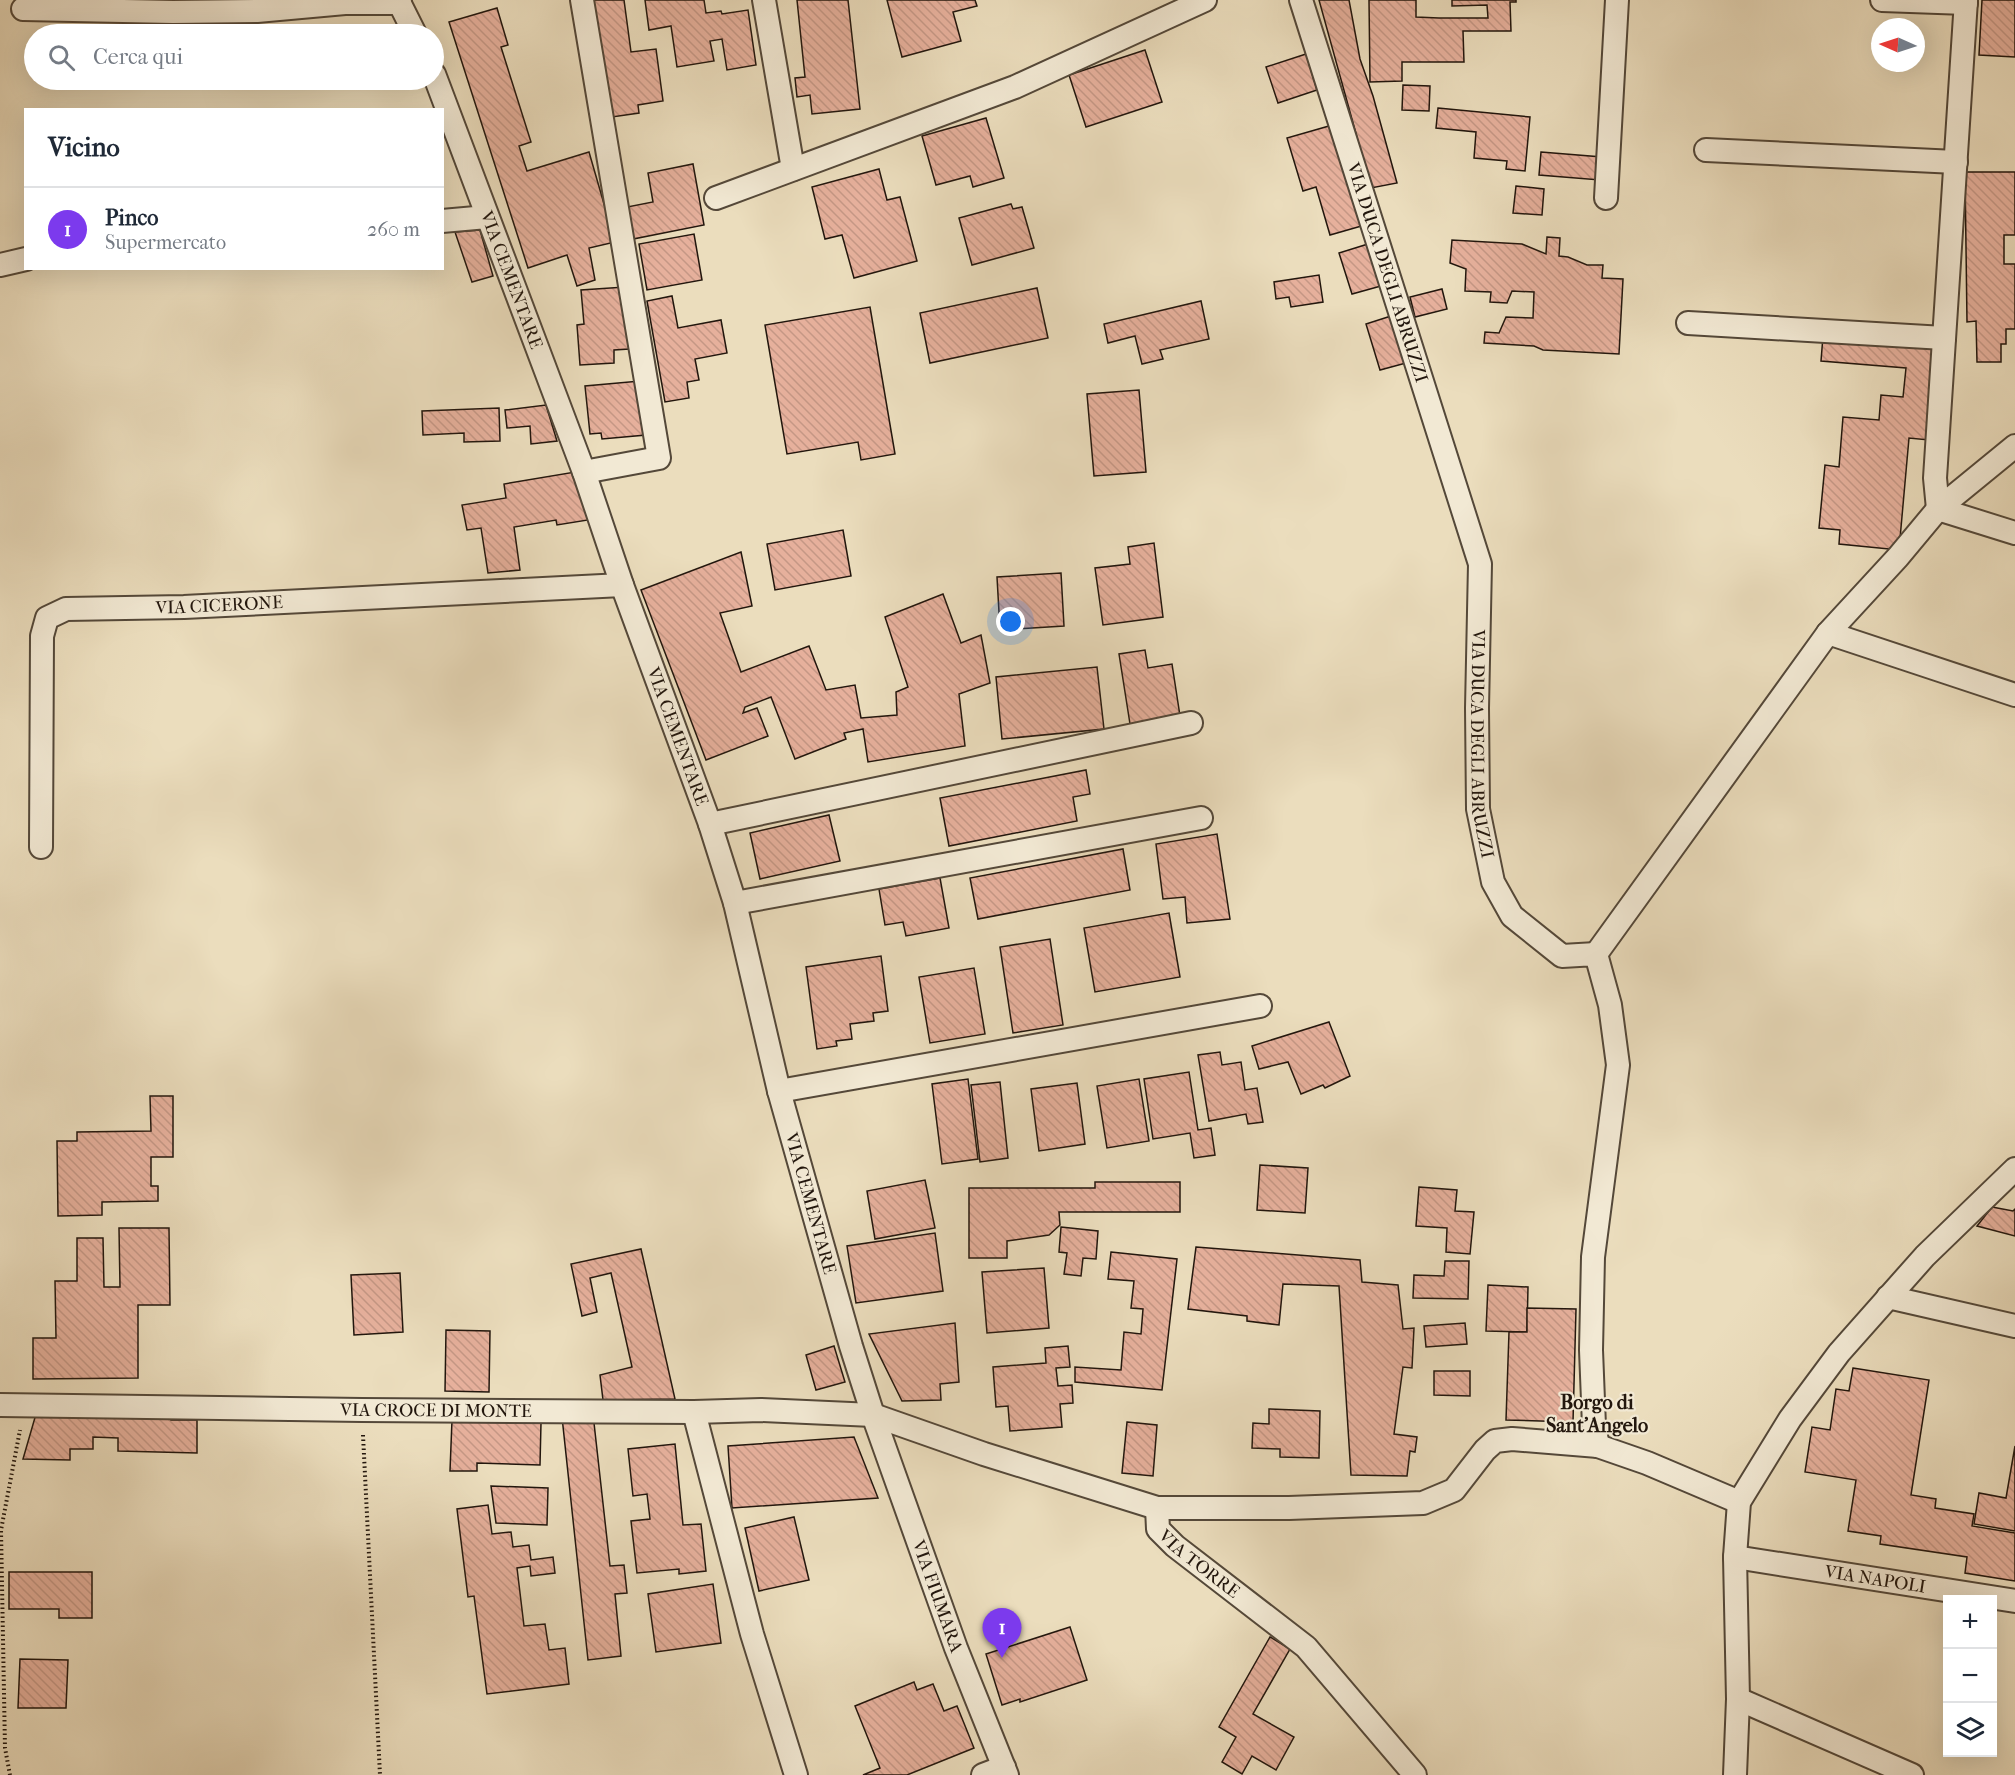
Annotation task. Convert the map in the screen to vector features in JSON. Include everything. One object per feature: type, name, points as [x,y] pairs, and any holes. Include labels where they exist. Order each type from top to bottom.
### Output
[{"type":"street","points":[[582,0],[659,458],[584,472]]},
{"type":"street","points":[[764,0],[793,169]]},
{"type":"street","points":[[716,198],[1015,87],[1205,0]]},
{"type":"street","name":"VIA DUCA DEGLI ABRUZZI","points":[[1301,0],[1480,564],[1476,708],[1478,809],[1494,882],[1512,916],[1562,956],[1596,954]]},
{"type":"street","points":[[1606,198],[1617,0]]},
{"type":"street","points":[[1882,0],[1966,1],[1935,478],[1938,509]]},
{"type":"street","points":[[23,9],[221,12],[345,3],[399,2],[410,24]]},
{"type":"street","name":"VIA CEMENTARE","points":[[440,90],[584,472],[622,585],[710,824],[735,903],[779,1090],[851,1346],[873,1415]]},
{"type":"street","points":[[1706,150],[1956,162]]},
{"type":"street","points":[[444,221],[487,217]]},
{"type":"street","points":[[0,265],[24,259]]},
{"type":"street","points":[[1688,323],[1944,338]]},
{"type":"street","points":[[1598,1446],[1594,1426],[1591,1350],[1593,1257],[1618,1065],[1610,1005],[1596,954],[1828,633],[1898,557],[1938,509],[2015,446]]},
{"type":"street","points":[[1938,509],[2015,533]]},
{"type":"street","name":"VIA CICERONE","points":[[40,847],[42,636],[47,618],[66,609],[184,607],[622,585]]},
{"type":"street","points":[[1828,633],[2015,695]]},
{"type":"street","points":[[710,824],[1191,723]]},
{"type":"street","points":[[735,903],[1201,818]]},
{"type":"street","points":[[779,1090],[1260,1006]]},
{"type":"street","points":[[1735,1775],[1738,1699],[1736,1557],[1739,1502],[1790,1419],[1839,1353],[1950,1230],[2015,1168]]},
{"type":"street","points":[[1888,1297],[2015,1326]]},
{"type":"street","name":"VIA CROCE DI MONTE","points":[[0,1405],[694,1413],[761,1410],[873,1415]]},
{"type":"street","points":[[694,1413],[752,1634],[796,1775]]},
{"type":"street","name":"VIA TORRE","points":[[873,1415],[984,1454],[1157,1508],[1158,1529],[1174,1546],[1306,1647],[1415,1775]]},
{"type":"street","name":"VIA FIUMARA","points":[[873,1415],[998,1772]]},
{"type":"street","points":[[1157,1508],[1289,1508],[1423,1503],[1454,1490],[1485,1449],[1495,1441],[1512,1439],[1598,1446],[1647,1463],[1739,1502]]},
{"type":"street","name":"VIA NAPOLI","points":[[1736,1557],[2015,1601]]},
{"type":"street","points":[[1738,1699],[1912,1775]]},
{"type":"path","points":[[10,1775],[5,1748],[1,1530],[25,1406]]},
{"type":"path","points":[[362,1410],[380,1775]]},
{"type":"building","points":[[593,0],[624,0],[631,52],[656,49],[663,101],[638,105],[639,113],[612,117]]},
{"type":"building","points":[[645,0],[704,0],[706,13],[721,11],[722,14],[748,10],[756,65],[727,70],[722,39],[710,41],[714,61],[677,67],[671,26],[649,30]]},
{"type":"building","points":[[797,0],[848,0],[860,109],[812,114],[810,95],[797,97],[795,78],[805,77]]},
{"type":"building","points":[[887,0],[975,0],[977,6],[953,12],[961,41],[902,57]]},
{"type":"building","points":[[1319,0],[1349,0],[1360,59],[1373,96],[1397,183],[1371,188]]},
{"type":"building","points":[[1369,0],[1416,0],[1416,17],[1439,18],[1488,18],[1487,5],[1452,6],[1452,0],[1516,0],[1516,2],[1510,2],[1511,31],[1463,31],[1464,62],[1402,62],[1402,81],[1370,82]]},
{"type":"building","points":[[1982,0],[2015,0],[2015,57],[1979,55]]},
{"type":"building","points":[[497,8],[508,45],[501,47],[531,142],[519,146],[527,171],[589,152],[615,242],[589,248],[595,280],[577,286],[567,255],[528,268],[449,22]]},
{"type":"building","points":[[1145,50],[1162,102],[1086,127],[1069,75]]},
{"type":"building","points":[[1306,54],[1317,90],[1278,103],[1266,67]]},
{"type":"building","points":[[1403,85],[1430,86],[1429,111],[1402,110]]},
{"type":"building","points":[[1438,108],[1530,117],[1525,171],[1506,169],[1507,161],[1474,158],[1476,132],[1436,128]]},
{"type":"building","points":[[986,118],[1004,178],[973,187],[970,176],[936,185],[922,136]]},
{"type":"building","points":[[1336,124],[1365,225],[1330,235],[1316,187],[1303,191],[1287,138]]},
{"type":"building","points":[[1541,152],[1602,157],[1600,180],[1539,175]]},
{"type":"building","points":[[693,164],[704,225],[633,239],[627,207],[653,202],[648,173]]},
{"type":"building","points":[[879,169],[887,200],[900,197],[917,261],[854,278],[842,235],[825,239],[812,187]]},
{"type":"building","points":[[1965,172],[2015,172],[2015,235],[2004,235],[2004,264],[2015,264],[2015,329],[2006,329],[2006,344],[2001,344],[2001,362],[1977,362],[1976,321],[1967,322]]},
{"type":"building","points":[[1516,186],[1544,189],[1542,215],[1513,213]]},
{"type":"building","points":[[1011,204],[1013,209],[1022,207],[1034,248],[972,265],[959,218]]},
{"type":"building","points":[[480,230],[493,276],[472,282],[455,232]]},
{"type":"building","points":[[694,234],[702,280],[647,290],[639,244]]},
{"type":"building","points":[[1547,237],[1560,238],[1559,256],[1568,257],[1587,265],[1603,265],[1602,278],[1623,279],[1619,354],[1543,350],[1534,346],[1484,343],[1485,332],[1499,333],[1506,317],[1533,318],[1534,292],[1512,291],[1507,303],[1490,302],[1491,292],[1465,291],[1466,269],[1450,263],[1452,240],[1522,244],[1546,254]]},
{"type":"building","points":[[1368,244],[1381,286],[1352,294],[1339,253]]},
{"type":"building","points":[[1319,275],[1323,302],[1291,307],[1289,297],[1276,299],[1274,282]]},
{"type":"building","points":[[625,287],[629,349],[614,350],[614,363],[580,365],[577,325],[584,324],[581,290]]},
{"type":"building","points":[[1037,288],[1048,338],[930,363],[920,313]]},
{"type":"building","points":[[1442,289],[1447,309],[1415,317],[1410,297]]},
{"type":"building","points":[[672,296],[678,328],[721,320],[727,353],[695,359],[699,380],[687,382],[689,398],[665,402],[647,301]]},
{"type":"building","points":[[1201,301],[1209,339],[1160,350],[1163,359],[1142,364],[1135,336],[1108,343],[1104,324]]},
{"type":"building","points":[[870,307],[895,454],[861,460],[858,442],[787,454],[765,325]]},
{"type":"building","points":[[1391,316],[1406,363],[1380,370],[1366,324]]},
{"type":"building","points":[[1823,336],[1937,346],[1929,440],[1909,438],[1899,550],[1839,544],[1840,530],[1819,528],[1825,465],[1839,467],[1843,417],[1879,420],[1881,395],[1903,397],[1906,368],[1821,361]]},
{"type":"building","points":[[640,381],[646,435],[602,439],[601,433],[590,434],[585,386]]},
{"type":"building","points":[[1139,390],[1146,472],[1094,476],[1087,394]]},
{"type":"building","points":[[546,405],[557,441],[531,444],[530,426],[507,428],[505,410]]},
{"type":"building","points":[[499,408],[500,441],[464,442],[464,433],[423,435],[422,411]]},
{"type":"building","points":[[575,472],[588,520],[557,525],[556,520],[514,527],[520,570],[488,573],[481,528],[467,530],[462,505],[506,498],[504,484]]},
{"type":"building","points":[[843,530],[851,576],[775,590],[767,544]]},
{"type":"building","points":[[1154,543],[1163,617],[1103,625],[1095,568],[1130,564],[1128,547]]},
{"type":"building","points":[[741,552],[752,606],[720,613],[741,672],[809,646],[826,690],[855,685],[861,718],[897,715],[896,692],[908,687],[885,617],[943,594],[961,643],[981,635],[990,683],[959,694],[965,746],[868,762],[863,729],[844,733],[846,739],[795,759],[771,697],[745,707],[743,713],[757,708],[768,736],[706,760],[641,590]]},
{"type":"building","points":[[1061,573],[1064,626],[1000,630],[997,577]]},
{"type":"building","points":[[1145,650],[1148,668],[1172,664],[1180,716],[1130,724],[1119,654]]},
{"type":"building","points":[[1097,667],[1104,729],[1002,739],[996,677]]},
{"type":"building","points":[[1086,770],[1090,794],[1073,797],[1077,821],[949,846],[940,798]]},
{"type":"building","points":[[829,815],[840,861],[760,879],[750,833]]},
{"type":"building","points":[[1217,834],[1230,919],[1187,923],[1185,897],[1163,899],[1156,844]]},
{"type":"building","points":[[1123,849],[1130,890],[978,919],[970,878]]},
{"type":"building","points":[[940,878],[949,928],[906,936],[903,922],[885,925],[879,889]]},
{"type":"building","points":[[1169,913],[1180,977],[1095,992],[1084,928]]},
{"type":"building","points":[[1050,939],[1063,1025],[1013,1033],[1000,947]]},
{"type":"building","points":[[881,956],[888,1011],[873,1013],[874,1021],[850,1024],[852,1039],[836,1041],[837,1046],[817,1049],[806,967]]},
{"type":"building","points":[[974,968],[985,1034],[930,1043],[919,977]]},
{"type":"building","points":[[1329,1022],[1350,1076],[1325,1088],[1323,1085],[1301,1094],[1288,1062],[1259,1069],[1252,1046]]},
{"type":"building","points":[[1220,1052],[1222,1065],[1241,1062],[1245,1090],[1257,1088],[1263,1122],[1248,1124],[1246,1114],[1209,1121],[1198,1055]]},
{"type":"building","points":[[1189,1072],[1198,1130],[1211,1128],[1215,1155],[1194,1158],[1190,1133],[1153,1139],[1144,1079]]},
{"type":"building","points":[[968,1079],[978,1159],[942,1164],[932,1084]]},
{"type":"building","points":[[1139,1079],[1149,1141],[1107,1148],[1097,1086]]},
{"type":"building","points":[[1000,1082],[1008,1158],[980,1162],[971,1085]]},
{"type":"building","points":[[1077,1083],[1085,1144],[1039,1151],[1031,1089]]},
{"type":"building","points":[[150,1096],[173,1096],[173,1157],[151,1157],[151,1186],[158,1186],[158,1201],[102,1202],[102,1215],[58,1216],[57,1141],[77,1141],[77,1132],[151,1131]]},
{"type":"building","points":[[1260,1165],[1308,1168],[1305,1213],[1257,1210]]},
{"type":"building","points":[[925,1180],[935,1228],[875,1239],[867,1191]]},
{"type":"building","points":[[1095,1182],[1180,1182],[1180,1212],[1059,1212],[1060,1225],[1049,1235],[1007,1241],[1007,1258],[969,1258],[969,1188],[1095,1188]]},
{"type":"building","points":[[1419,1187],[1457,1190],[1455,1211],[1474,1212],[1470,1254],[1446,1252],[1447,1228],[1416,1226]]},
{"type":"building","points":[[1992,1207],[2013,1211],[2015,1209],[2015,1236],[1977,1226]]},
{"type":"building","points":[[1061,1227],[1098,1231],[1096,1259],[1083,1258],[1081,1276],[1064,1274],[1067,1253],[1059,1252]]},
{"type":"building","points":[[119,1228],[169,1228],[170,1305],[138,1305],[138,1378],[33,1379],[33,1338],[56,1338],[55,1281],[77,1281],[77,1238],[103,1238],[104,1287],[120,1287]]},
{"type":"building","points":[[935,1233],[943,1291],[856,1303],[847,1246]]},
{"type":"building","points":[[1196,1247],[1360,1260],[1362,1282],[1398,1285],[1403,1329],[1414,1328],[1412,1368],[1403,1367],[1394,1434],[1417,1437],[1415,1452],[1410,1451],[1407,1476],[1351,1475],[1339,1286],[1283,1284],[1279,1325],[1247,1321],[1247,1316],[1188,1309]]},
{"type":"building","points":[[641,1249],[675,1399],[603,1400],[600,1375],[632,1367],[611,1273],[590,1278],[597,1312],[582,1316],[571,1264]]},
{"type":"building","points":[[1111,1252],[1177,1259],[1162,1390],[1075,1382],[1075,1367],[1121,1370],[1124,1332],[1141,1334],[1143,1309],[1131,1308],[1134,1281],[1108,1279]]},
{"type":"building","points":[[1445,1261],[1469,1261],[1468,1299],[1413,1298],[1414,1275],[1444,1276]]},
{"type":"building","points":[[1044,1268],[1049,1328],[987,1333],[982,1272]]},
{"type":"building","points":[[400,1273],[403,1332],[354,1335],[351,1275]]},
{"type":"building","points":[[1488,1285],[1528,1287],[1527,1332],[1486,1331]]},
{"type":"building","points":[[1527,1308],[1576,1309],[1573,1422],[1506,1420],[1509,1332],[1527,1332]]},
{"type":"building","points":[[955,1323],[959,1382],[940,1384],[941,1400],[902,1401],[869,1334]]},
{"type":"building","points":[[1465,1323],[1467,1344],[1426,1347],[1424,1326]]},
{"type":"building","points":[[446,1330],[490,1331],[489,1392],[445,1391]]},
{"type":"building","points":[[834,1346],[845,1382],[816,1390],[806,1355]]},
{"type":"building","points":[[1068,1346],[1070,1367],[1056,1368],[1058,1386],[1072,1385],[1073,1403],[1060,1404],[1062,1427],[1010,1431],[1008,1406],[996,1407],[993,1367],[1046,1363],[1045,1348]]},
{"type":"building","points":[[1853,1368],[1929,1380],[1911,1495],[1936,1499],[1935,1508],[1974,1514],[1972,1526],[2015,1533],[2015,1581],[1965,1573],[1967,1557],[1880,1544],[1881,1536],[1848,1531],[1856,1480],[1805,1472],[1812,1427],[1830,1430],[1836,1389],[1849,1391]]},
{"type":"building","points":[[1434,1371],[1470,1371],[1470,1396],[1434,1395]]},
{"type":"building","points":[[1269,1409],[1320,1411],[1319,1458],[1280,1457],[1280,1449],[1252,1448],[1253,1423],[1269,1424]]},
{"type":"building","points":[[170,1413],[171,1420],[197,1420],[197,1453],[118,1451],[118,1438],[93,1437],[93,1449],[70,1449],[70,1460],[23,1459],[36,1414]]},
{"type":"building","points":[[593,1414],[610,1566],[624,1565],[627,1593],[615,1594],[621,1656],[588,1660],[562,1417]]},
{"type":"building","points":[[452,1420],[541,1423],[540,1465],[477,1463],[477,1471],[450,1471]]},
{"type":"building","points":[[1127,1422],[1157,1425],[1153,1476],[1122,1473]]},
{"type":"building","points":[[854,1437],[878,1498],[732,1508],[728,1446]]},
{"type":"building","points":[[675,1444],[683,1525],[701,1524],[706,1571],[679,1574],[679,1569],[637,1573],[631,1521],[650,1519],[647,1494],[633,1496],[628,1449]]},
{"type":"building","points":[[2015,1446],[2015,1531],[1974,1524],[1979,1493],[2006,1498]]},
{"type":"building","points":[[491,1486],[548,1488],[547,1525],[496,1523]]},
{"type":"building","points":[[488,1505],[492,1534],[511,1532],[513,1547],[529,1545],[531,1560],[553,1557],[555,1573],[531,1576],[530,1566],[517,1568],[524,1626],[545,1624],[549,1650],[565,1648],[569,1684],[487,1694],[474,1596],[468,1597],[457,1509]]},
{"type":"building","points":[[794,1517],[809,1580],[759,1591],[745,1528]]},
{"type":"building","points":[[9,1572],[92,1572],[92,1618],[59,1618],[59,1609],[9,1609]]},
{"type":"building","points":[[713,1584],[721,1643],[656,1652],[648,1594]]},
{"type":"building","points":[[1070,1627],[1087,1680],[1020,1702],[1020,1699],[1002,1705],[986,1654]]},
{"type":"building","points":[[1270,1637],[1290,1649],[1253,1714],[1294,1737],[1276,1770],[1252,1756],[1242,1774],[1222,1762],[1236,1737],[1219,1727]]},
{"type":"building","points":[[20,1659],[68,1660],[66,1708],[18,1708]]},
{"type":"building","points":[[914,1682],[917,1690],[933,1684],[944,1711],[957,1706],[974,1748],[907,1775],[863,1775],[880,1768],[855,1706]]},
{"type":"place","name":"Pinco","points":[[1002,1658]]},
{"type":"district","name":"Borgo di Sant'Angelo","points":[[1597,1414]]}]
